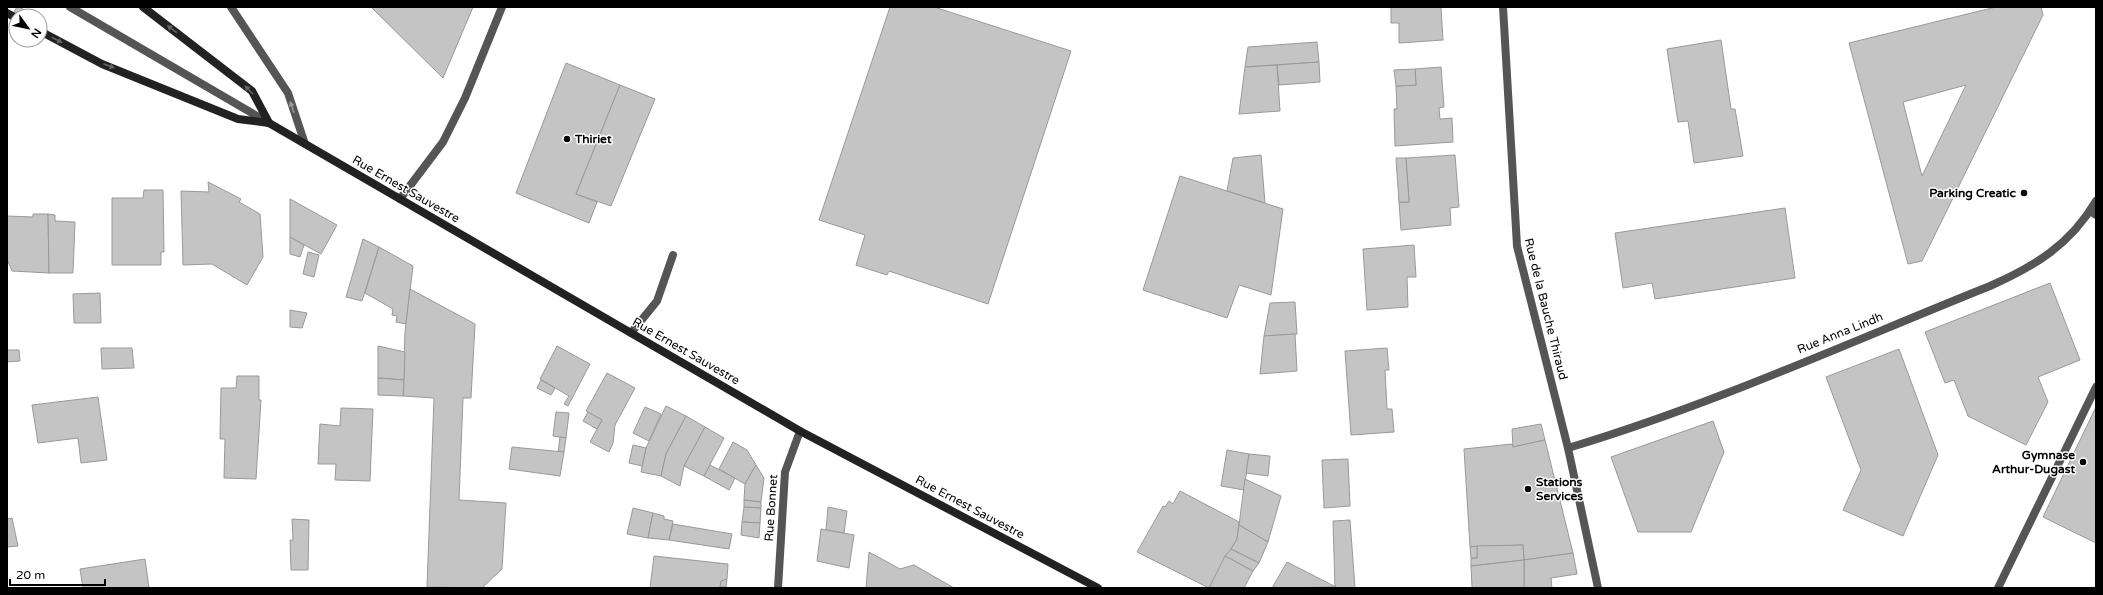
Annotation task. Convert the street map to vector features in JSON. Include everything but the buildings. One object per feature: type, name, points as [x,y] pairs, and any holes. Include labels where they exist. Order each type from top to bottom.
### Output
[{"type":"main road","points":[[143,7],[252,91],[269,123]]},
{"type":"main road","name":"Rue Ernest Sauvestre","points":[[48,35],[102,64],[238,119],[269,123],[800,431],[1098,588]]},
{"type":"street","points":[[70,7],[269,123]]},
{"type":"street","points":[[230,7],[288,92],[305,144]]},
{"type":"street","points":[[400,199],[443,142],[465,98],[502,7]]},
{"type":"street","name":"Rue de la Bauche Thiraud","points":[[1503,7],[1517,246],[1568,448],[1598,588]]},
{"type":"street","name":"Rue Anna Lindh","points":[[1568,448],[1618,432],[1738,388],[2026,270],[2045,257],[2077,229],[2093,213],[2096,201]]},
{"type":"street","points":[[631,333],[657,301],[673,255]]},
{"type":"street","points":[[1998,588],[2096,387]]},
{"type":"street","name":"Rue Bonnet","points":[[778,588],[785,472],[800,431]]},
{"type":"place","name":"Thiriet","points":[[567,139]]},
{"type":"place","name":"Parking Creatic","points":[[2024,193]]},
{"type":"place","name":"Gymnase Arthur-Dugast","points":[[2083,462]]},
{"type":"place","name":"Stations Services","points":[[1528,489]]}]
